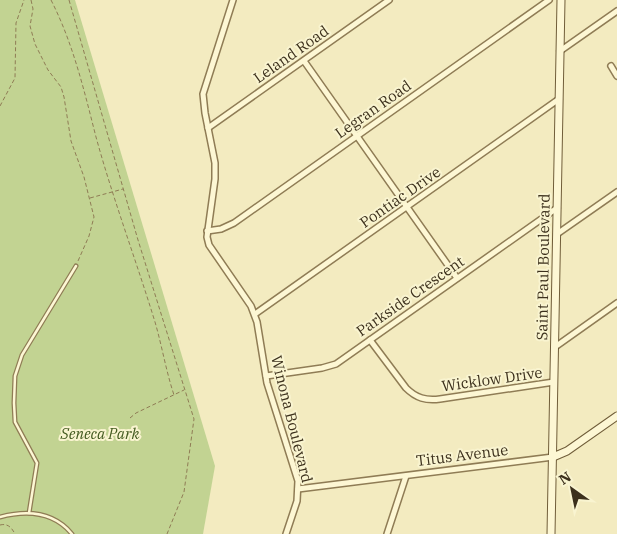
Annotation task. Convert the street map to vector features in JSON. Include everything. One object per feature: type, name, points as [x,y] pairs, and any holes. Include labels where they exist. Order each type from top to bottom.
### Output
[{"type":"main road","name":"Saint Paul Boulevard","points":[[551,534],[561,0]]},
{"type":"main road","name":"Titus Avenue","points":[[553,458],[567,451],[617,416]]},
{"type":"street","name":"Winona Boulevard","points":[[233,0],[203,94],[215,163],[215,179],[206,238],[255,314],[266,376],[296,474],[297,501],[286,534]]},
{"type":"street","name":"Leland Road","points":[[208,128],[390,0]]},
{"type":"street","name":"Legran Road","points":[[207,231],[221,229],[234,223],[550,0]]},
{"type":"street","points":[[560,51],[617,11]]},
{"type":"street","points":[[304,61],[457,278]]},
{"type":"street","points":[[611,66],[617,76]]},
{"type":"street","name":"Pontiac Drive","points":[[255,314],[559,99]]},
{"type":"street","points":[[557,234],[617,192]]},
{"type":"street","name":"Parkside Crescent","points":[[266,376],[329,367],[343,360],[557,208]]},
{"type":"street","points":[[555,347],[617,303]]},
{"type":"street","name":"Wicklow Drive","points":[[370,340],[411,394],[424,399],[440,399],[554,382]]},
{"type":"street","name":"Titus Avenue","points":[[298,489],[553,458]]},
{"type":"street","points":[[387,534],[406,476]]},
{"type":"lane","points":[[29,513],[37,463],[15,422],[15,376],[22,355],[76,266]]},
{"type":"lane","points":[[0,517],[29,513],[49,516],[66,527],[72,534]]},
{"type":"path","points":[[0,106],[15,78],[16,24],[24,0]]},
{"type":"path","points":[[32,0],[33,9],[30,26],[35,44],[48,70],[61,87],[71,141],[90,198],[94,217],[89,236],[76,266]]},
{"type":"path","points":[[51,0],[61,18],[81,76],[96,136],[128,244],[155,322],[174,395]]},
{"type":"path","points":[[69,0],[194,419],[184,492],[167,534]]},
{"type":"path","points":[[90,198],[124,188]]},
{"type":"path","points":[[130,418],[136,413],[185,389]]},
{"type":"path","points":[[0,525],[10,526],[15,534]]},
{"type":"green space","name":"Seneca Park","points":[[0,0],[75,0],[215,466],[203,534],[0,534]]}]
